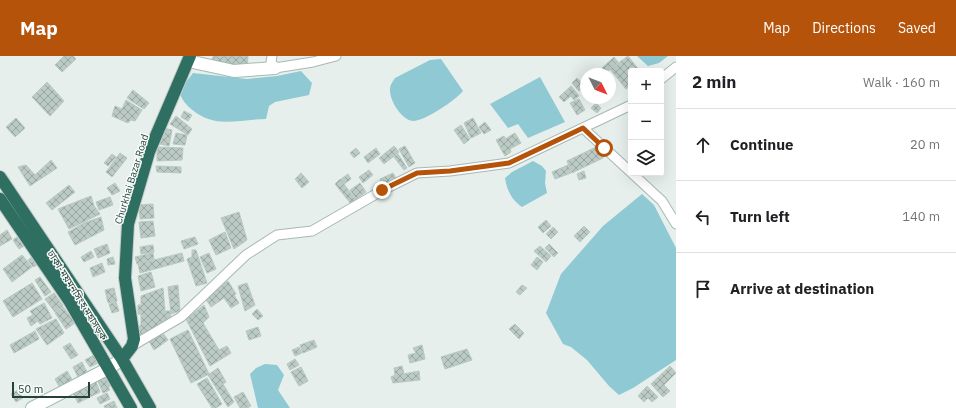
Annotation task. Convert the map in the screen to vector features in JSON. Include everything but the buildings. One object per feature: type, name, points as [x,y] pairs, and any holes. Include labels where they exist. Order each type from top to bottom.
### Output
[{"type":"highway","name":"Churkhai Bazar Road","points":[[132,346],[133,333],[125,278],[128,224],[149,152],[189,58]]},
{"type":"highway","name":"ঢাকা-ময়মনসিংহ মহাসড়ক","points":[[0,177],[122,359],[150,408]]},
{"type":"highway","name":"ঢাকা-ময়মনসিংহ মহাসড়ক","points":[[0,199],[70,302],[131,408]]},
{"type":"highway","points":[[122,359],[132,346]]},
{"type":"street","points":[[189,58],[234,71],[273,62],[313,62],[336,56]]},
{"type":"street","points":[[664,76],[676,66]]},
{"type":"street","points":[[132,346],[181,318],[246,255],[277,235],[312,231],[382,190],[417,173],[450,171],[509,163],[628,106]]},
{"type":"street","points":[[583,128],[662,201],[676,224]]},
{"type":"street","points":[[32,408],[109,368],[122,359]]},
{"type":"water","points":[[637,56],[668,56],[659,63],[648,66]]},
{"type":"water","points":[[441,59],[463,91],[440,109],[426,117],[414,121],[405,118],[397,109],[390,94],[390,88],[395,78],[430,60]]},
{"type":"water","points":[[301,71],[312,83],[309,95],[275,102],[269,106],[266,119],[226,122],[208,119],[199,115],[190,108],[185,103],[181,94],[183,86],[193,73],[247,79],[277,76]]},
{"type":"water","points":[[540,77],[565,122],[528,138],[518,124],[508,128],[490,104]]},
{"type":"water","points":[[533,161],[542,166],[546,171],[545,183],[547,193],[522,207],[510,195],[505,178],[512,172]]},
{"type":"water","points":[[642,194],[654,205],[676,248],[676,360],[633,388],[619,395],[609,386],[587,360],[571,347],[563,344],[546,313],[561,274],[603,226]]},
{"type":"water","points":[[265,364],[277,365],[284,375],[278,390],[290,408],[258,408],[250,374],[256,368]]},
{"type":"route","points":[[382,190],[417,173],[450,171],[509,163],[583,128],[604,148]]}]
